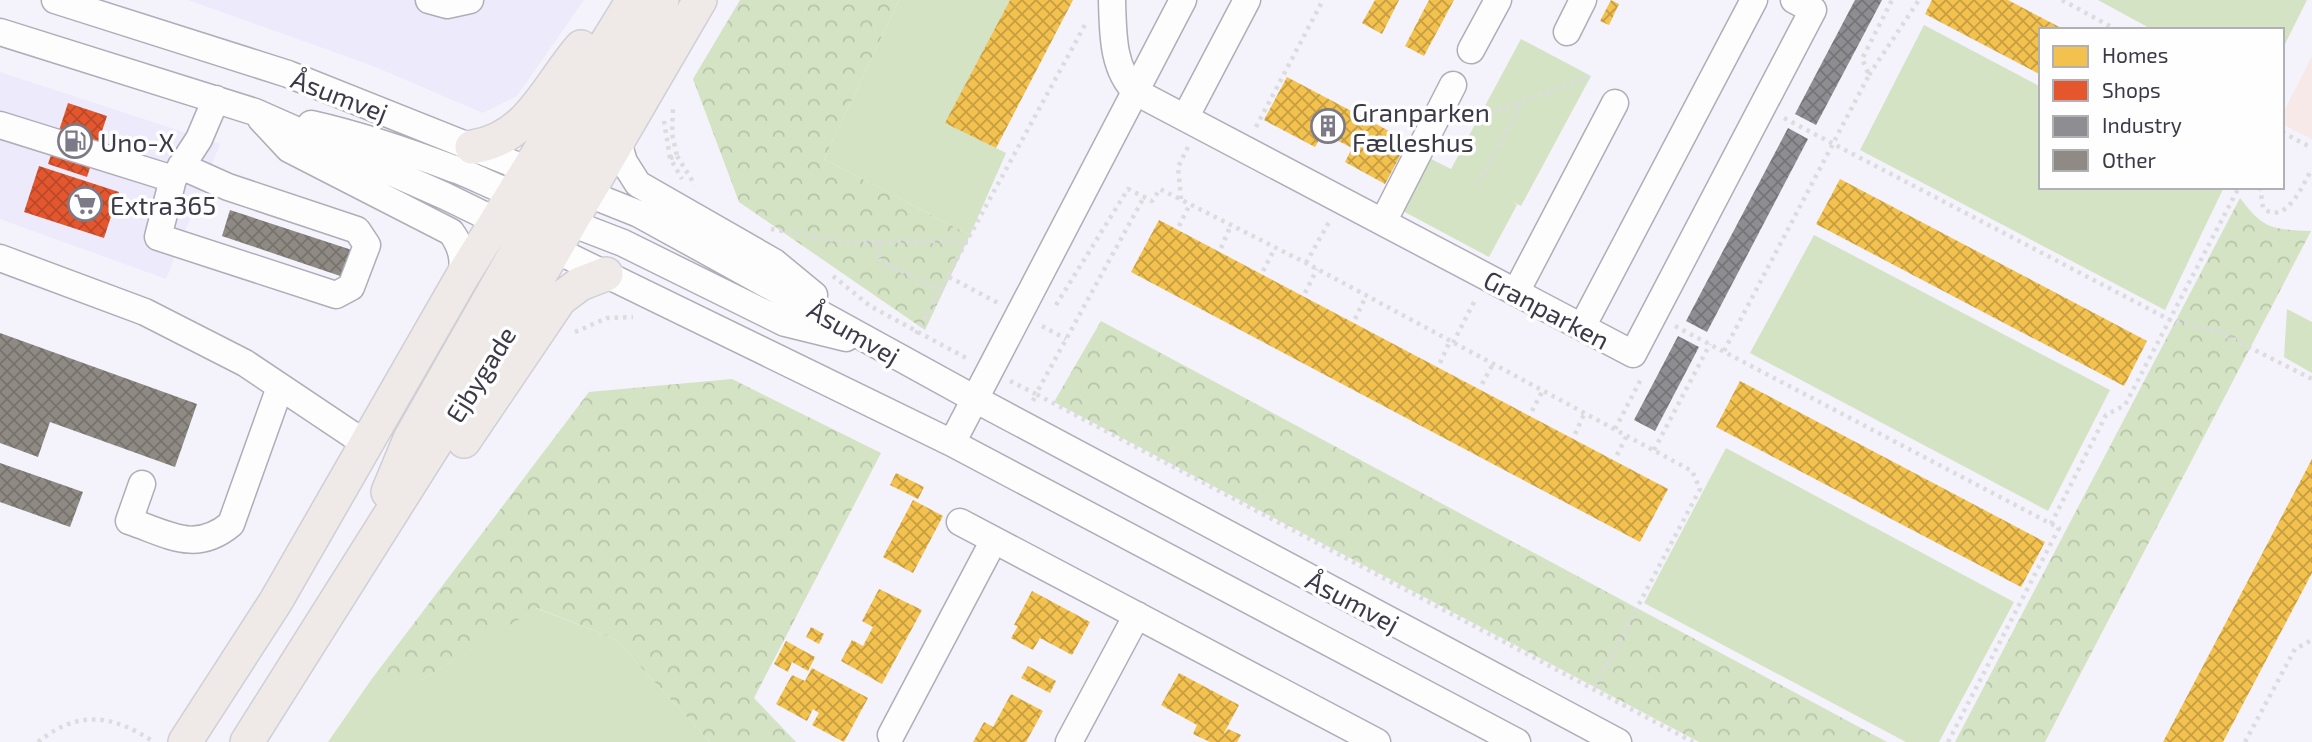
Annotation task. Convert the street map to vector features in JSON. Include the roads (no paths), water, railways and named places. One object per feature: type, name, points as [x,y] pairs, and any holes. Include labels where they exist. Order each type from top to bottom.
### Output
[{"type":"main road","points":[[471,147],[489,144],[520,126],[579,50],[627,0]]},
{"type":"main road","name":"Ejbygade","points":[[247,742],[352,578],[543,208],[633,0]]},
{"type":"main road","points":[[543,208],[662,0]]},
{"type":"main road","name":"Ejbygade","points":[[185,742],[276,601],[462,277],[618,142],[700,0]]},
{"type":"main road","points":[[352,578],[457,450],[560,299],[580,284],[606,274]]},
{"type":"street","name":"Åsumvej","points":[[55,0],[288,74],[471,147],[543,208],[606,274],[952,443],[1517,742]]},
{"type":"street","points":[[952,443],[1183,0]]},
{"type":"street","points":[[1185,118],[1247,0]]},
{"type":"street","points":[[1471,50],[1498,0]]},
{"type":"street","points":[[1567,32],[1583,0]]},
{"type":"street","points":[[1582,327],[1754,0]]},
{"type":"street","name":"Granparken","points":[[1136,92],[1633,354],[1813,10],[1794,0]]},
{"type":"street","points":[[1112,1],[1118,68],[1125,82],[1136,92]]},
{"type":"street","name":"Åsumvej","points":[[0,32],[255,112],[355,134],[459,170],[543,208]]},
{"type":"street","points":[[1383,222],[1449,94]]},
{"type":"street","points":[[0,125],[177,173],[228,187],[357,230],[367,245],[351,288],[336,295],[158,237],[177,173],[199,139],[216,99]]},
{"type":"street","points":[[1516,292],[1615,103]]},
{"type":"street","points":[[255,112],[289,149],[451,232],[460,244],[464,260],[462,277]]},
{"type":"street","points":[[618,142],[624,162],[638,184],[774,262],[875,345]]},
{"type":"street","points":[[543,208],[624,243],[785,323],[875,345]]},
{"type":"street","points":[[0,258],[145,312],[245,363],[366,444]]},
{"type":"street","name":"Åsumvej","points":[[875,345],[1618,742]]},
{"type":"street","points":[[142,484],[129,521],[182,540],[203,541],[217,536],[231,524],[280,387]]},
{"type":"street","points":[[960,522],[1377,742]]},
{"type":"street","points":[[891,735],[994,540]]},
{"type":"street","points":[[1069,742],[1137,615]]},
{"type":"place","name":"Granparken Fælleshus","points":[[1328,126]]},
{"type":"place","name":"Uno-X","points":[[75,141]]},
{"type":"place","name":"Extra365","points":[[85,204]]}]
